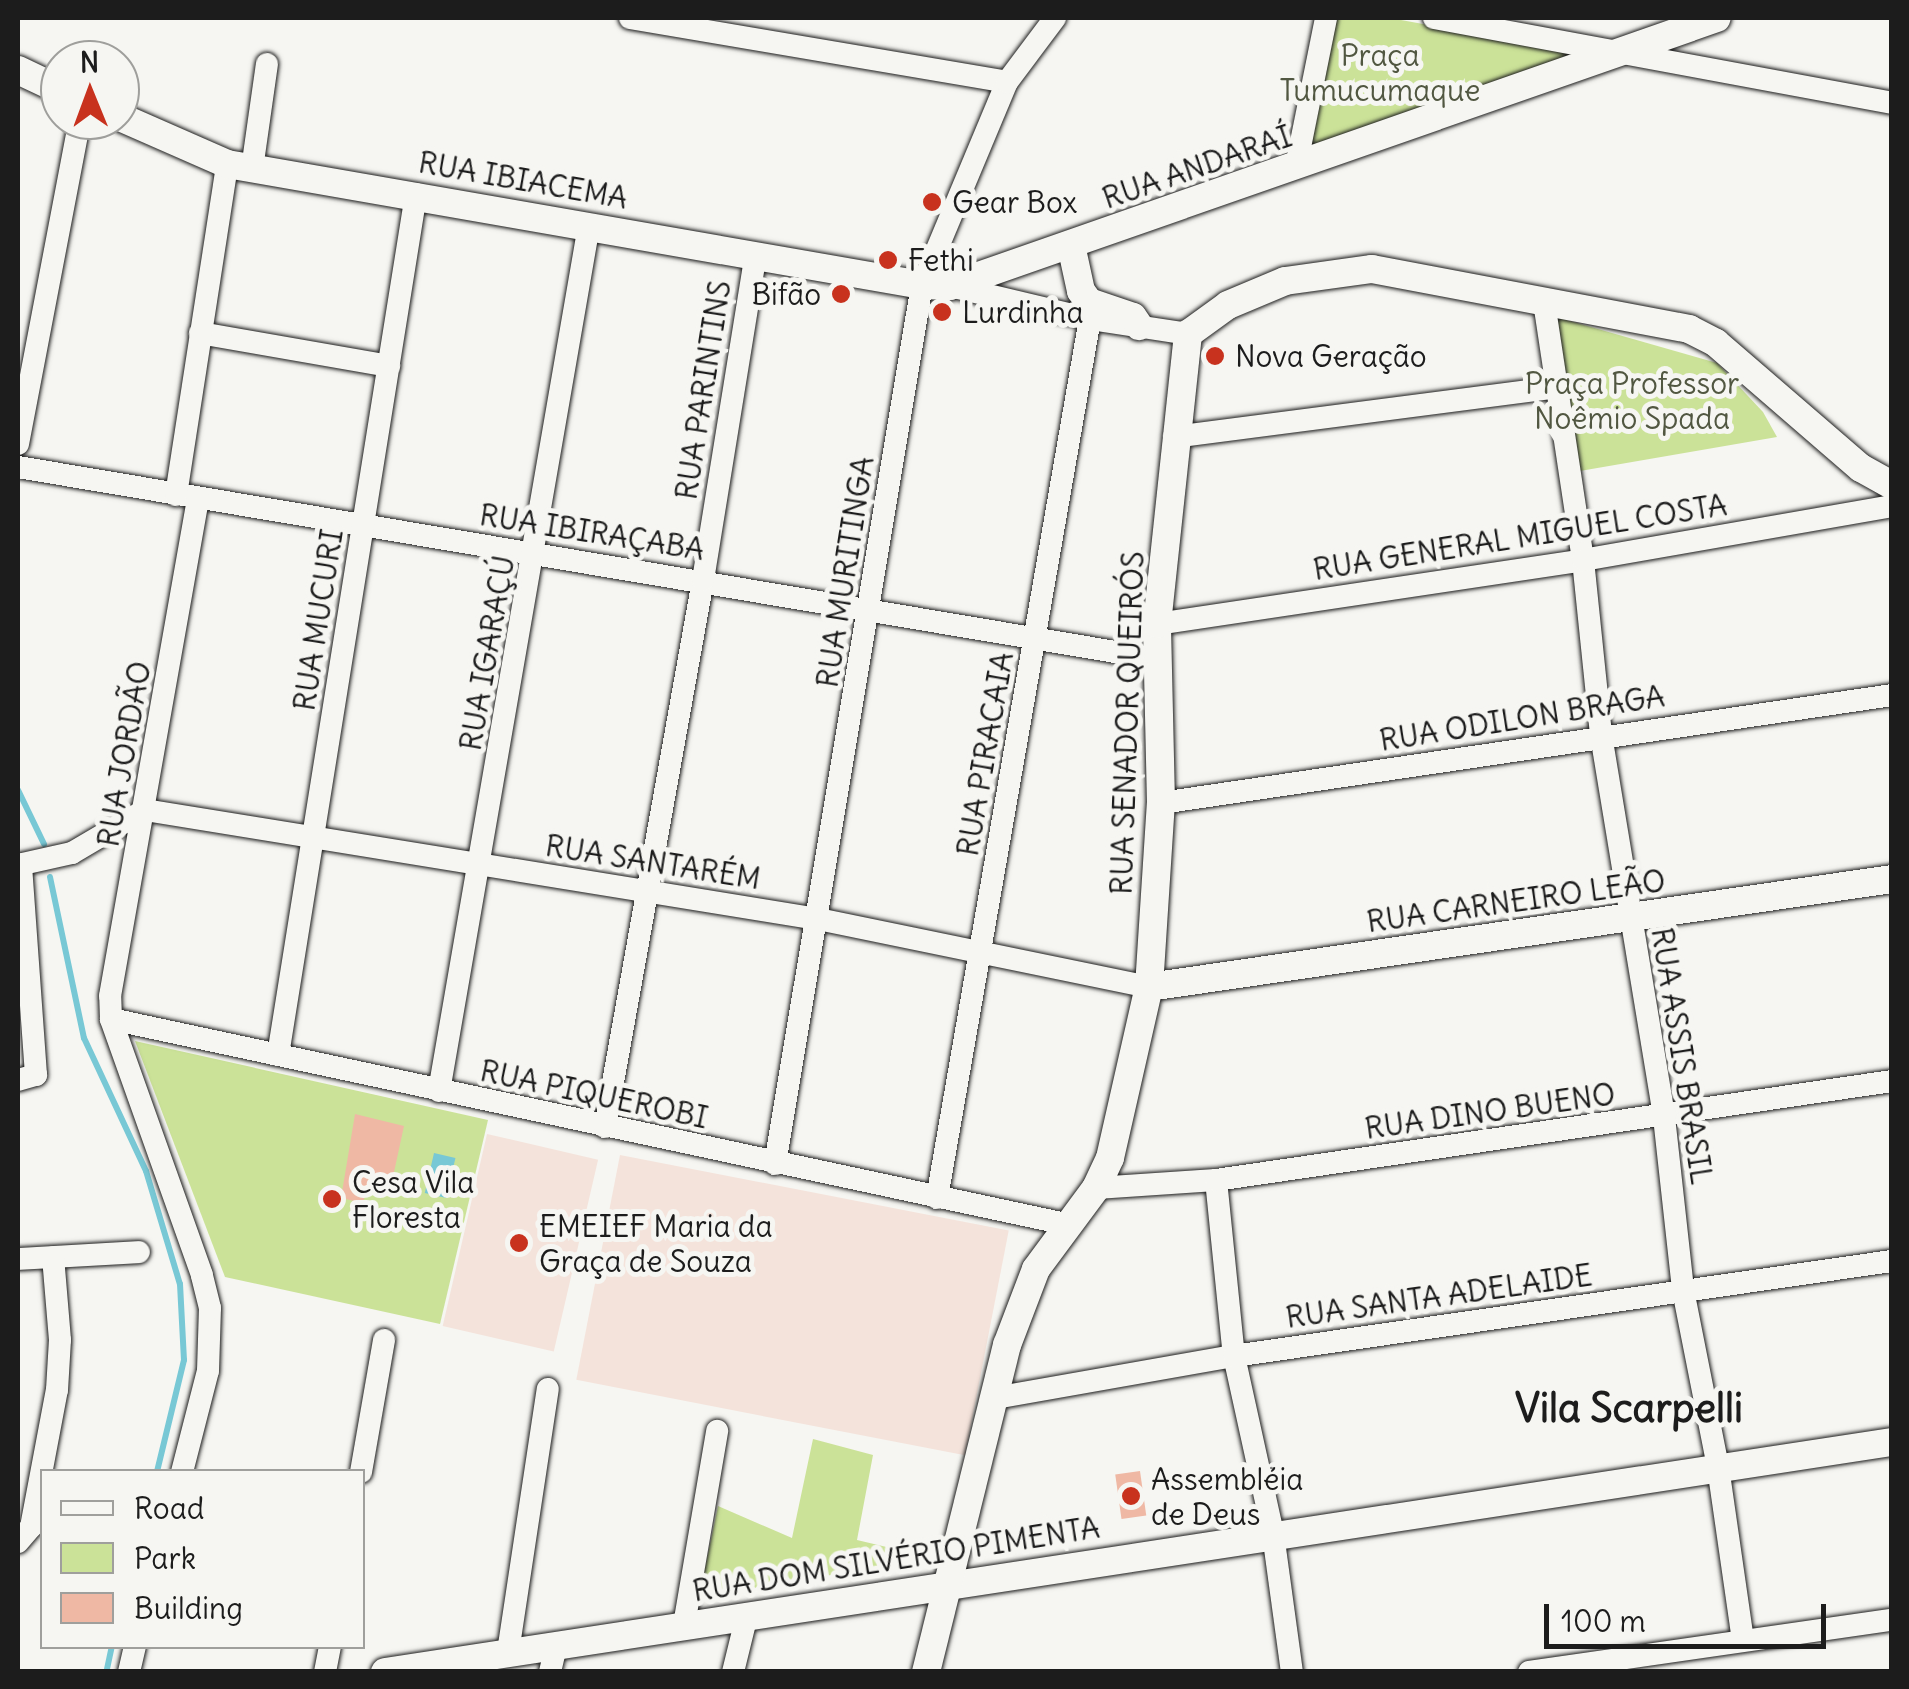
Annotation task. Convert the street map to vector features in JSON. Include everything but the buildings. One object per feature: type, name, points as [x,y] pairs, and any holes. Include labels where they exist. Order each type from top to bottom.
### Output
[{"type":"street","points":[[630,18],[1006,82]]},
{"type":"street","name":"RUA MURITINGA","points":[[774,1164],[869,609],[936,286],[1006,82],[1054,18]]},
{"type":"street","points":[[1296,167],[1326,18]]},
{"type":"street","points":[[1434,18],[1892,103]]},
{"type":"street","name":"RUA ANDARAÍ","points":[[936,286],[1071,245],[1717,18]]},
{"type":"street","name":"RUA JORDÃO","points":[[110,1018],[114,974],[145,810],[187,497],[200,333],[267,64]]},
{"type":"street","name":"RUA IBIACEMA","points":[[140,125],[240,166],[756,254],[1090,319],[1188,334]]},
{"type":"street","points":[[18,444],[76,140]]},
{"type":"street","name":"RUA MUCURI","points":[[278,1056],[416,194]]},
{"type":"street","name":"RUA IGARAÇÚ","points":[[439,1090],[535,554],[589,225]]},
{"type":"street","points":[[1071,245],[1088,302],[1133,317],[1139,326]]},
{"type":"street","name":"RUA PARINTINS","points":[[605,1127],[703,580],[756,254]]},
{"type":"street","points":[[1188,334],[1228,305],[1285,281],[1324,272],[1372,269],[1689,329],[1716,342],[1862,468],[1892,484]]},
{"type":"street","name":"RUA ASSIS BRASIL","points":[[1544,302],[1584,560],[1601,735],[1664,1118],[1683,1290],[1718,1467],[1742,1640]]},
{"type":"street","name":"RUA PIRACAIA","points":[[936,1198],[1090,319]]},
{"type":"street","points":[[200,333],[389,366]]},
{"type":"street","name":"RUA SENADOR QUEIRÓS","points":[[926,1672],[1006,1345],[1036,1270],[1096,1188],[1110,1158],[1149,987],[1161,803],[1157,624],[1188,334]]},
{"type":"street","points":[[1174,437],[1557,387]]},
{"type":"street","name":"RUA IBIRAÇABA","points":[[18,467],[1036,636],[1157,660]]},
{"type":"street","name":"RUA GENERAL MIGUEL COSTA","points":[[1157,624],[1584,560],[1892,506]]},
{"type":"street","name":"RUA ODILON BRAGA","points":[[1161,803],[1892,695]]},
{"type":"street","points":[[27,1078],[19,865],[72,853],[145,810]]},
{"type":"street","name":"RUA SANTARÉM","points":[[145,810],[818,918],[1149,987]]},
{"type":"street","name":"RUA CARNEIRO LEÃO","points":[[1149,987],[1892,878]]},
{"type":"street","points":[[110,1018],[202,1275],[210,1308],[208,1371],[183,1469]]},
{"type":"street","name":"RUA PIQUEROBI","points":[[110,1018],[1066,1224]]},
{"type":"street","name":"RUA DINO BUENO","points":[[1096,1188],[1216,1180],[1664,1118],[1892,1081]]},
{"type":"street","points":[[1216,1180],[1234,1356],[1272,1534],[1292,1672]]},
{"type":"street","points":[[18,1259],[139,1252]]},
{"type":"street","points":[[41,1469],[57,1390],[60,1340],[53,1257]]},
{"type":"street","name":"RUA SANTA ADELAIDE","points":[[996,1398],[1234,1356],[1892,1260]]},
{"type":"street","points":[[361,1469],[384,1340]]},
{"type":"street","points":[[508,1652],[548,1388]]},
{"type":"street","points":[[684,1625],[717,1431]]},
{"type":"street","name":"RUA DOM SILVÉRIO PIMENTA","points":[[385,1672],[508,1652],[553,1658],[684,1625],[1892,1442]]},
{"type":"street","points":[[18,1542],[30,1527],[40,1476]]},
{"type":"street","points":[[732,1672],[747,1616]]},
{"type":"street","points":[[1529,1672],[1892,1620]]},
{"type":"street","points":[[1692,1648],[1695,1672]]},
{"type":"shaded area","name":"EMEIEF Maria da Graça de Souza","points":[[487,1134],[598,1160],[554,1352],[443,1326]]},
{"type":"shaded area","points":[[620,1155],[1009,1231],[965,1455],[576,1380]]},
{"type":"green space","name":"Praça Tumucumaque","points":[[1334,18],[1390,18],[1599,56],[1308,152]]},
{"type":"green space","name":"Praça Professor Noêmio Spada","points":[[1556,317],[1717,363],[1763,412],[1777,437],[1580,471]]},
{"type":"green space","name":"Cesa Vila Floresta","points":[[135,1041],[488,1120],[440,1324],[225,1277]]},
{"type":"green space","points":[[813,1439],[873,1455],[857,1540],[933,1558],[699,1597],[718,1506],[792,1538]]},
{"type":"water","points":[[434,1153],[455,1158],[446,1198],[425,1193]]},
{"type":"waterway","points":[[18,790],[44,844]]},
{"type":"waterway","points":[[50,877],[84,1038],[146,1171],[180,1284],[184,1360],[158,1469]]},
{"type":"waterway","points":[[107,1669],[111,1649]]},
{"type":"place","name":"Gear Box","points":[[932,202]]},
{"type":"place","name":"Fethi","points":[[888,260]]},
{"type":"place","name":"Bifão","points":[[841,294]]},
{"type":"place","name":"Lurdinha","points":[[942,312]]},
{"type":"place","name":"Nova Geração","points":[[1215,356]]},
{"type":"place","name":"Cesa Vila Floresta","points":[[332,1199]]},
{"type":"place","name":"EMEIEF Maria da Graça de Souza","points":[[519,1243]]},
{"type":"place","name":"Assembléia de Deus","points":[[1131,1496]]},
{"type":"district","name":"Vila Scarpelli","points":[[1629,1408]]}]
